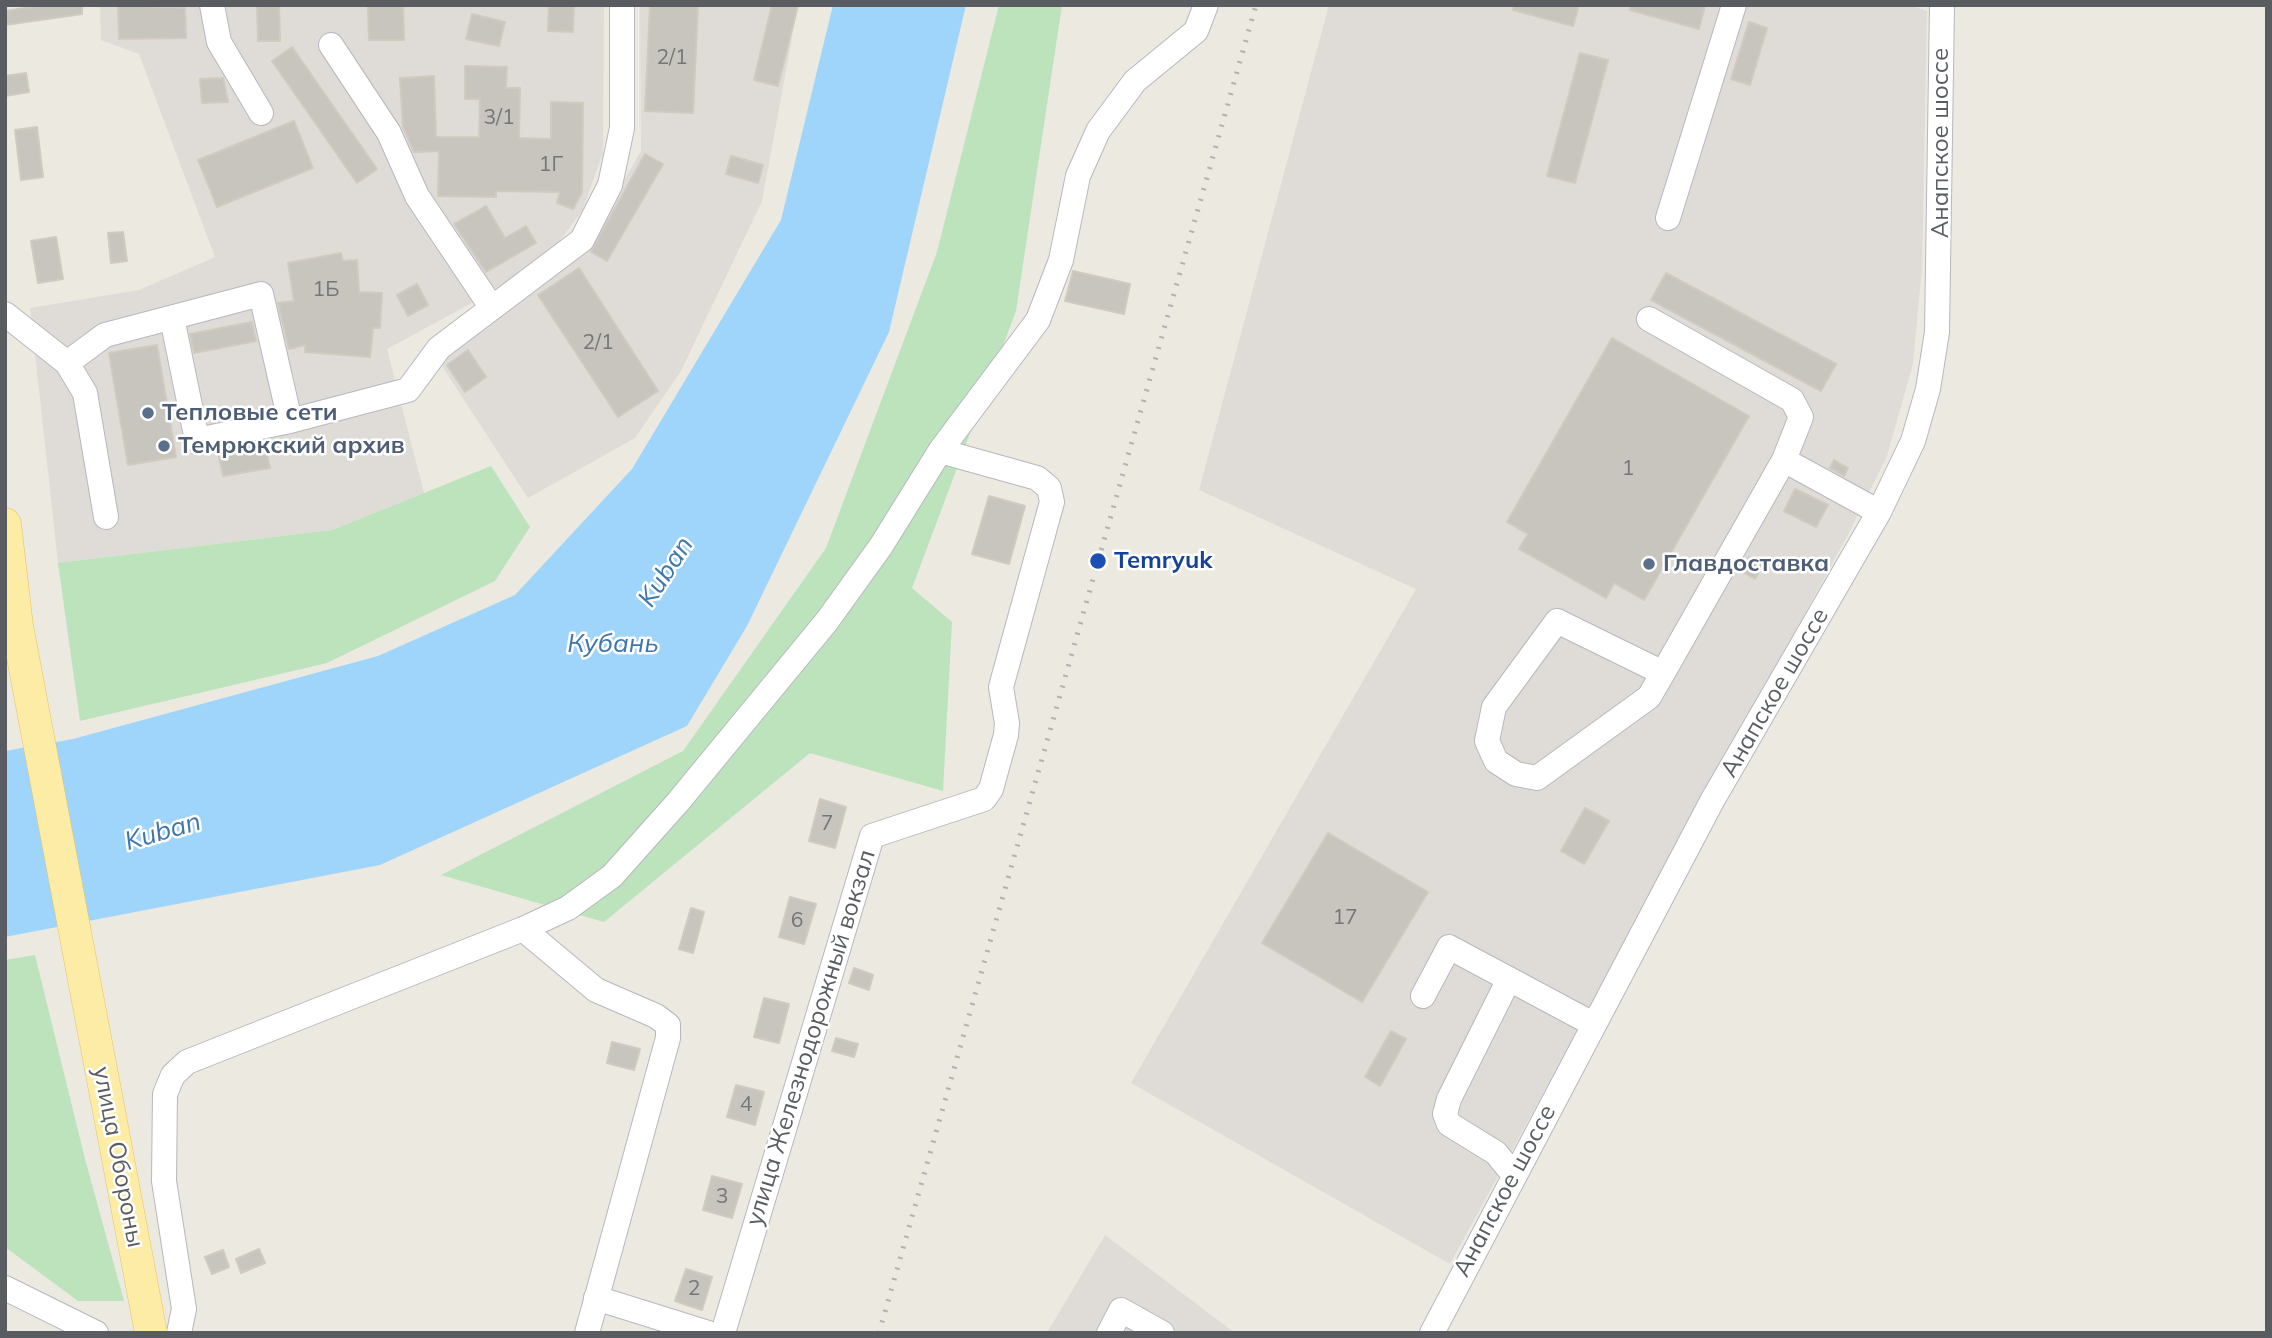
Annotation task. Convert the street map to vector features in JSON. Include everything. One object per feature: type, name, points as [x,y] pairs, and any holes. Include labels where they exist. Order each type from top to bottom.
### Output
[{"type":"main road","name":"улица Обороны","points":[[5,524],[17,626],[28,689],[151,1333]]},
{"type":"street","points":[[212,5],[219,42],[261,113]]},
{"type":"street","points":[[172,318],[197,440],[290,421],[408,390],[439,348],[582,240],[610,185],[622,128],[622,5]]},
{"type":"street","points":[[179,1333],[184,1309],[164,1181],[165,1094],[173,1075],[187,1062],[523,929],[568,908],[611,876],[678,802],[827,621],[881,546],[940,451],[1038,320],[1061,260],[1078,176],[1098,131],[1135,81],[1196,31],[1206,5]]},
{"type":"street","points":[[1668,218],[1734,5]]},
{"type":"street","name":"Анапское шоссе","points":[[1432,1333],[1513,1174],[1712,802],[1879,512],[1913,442],[1928,389],[1937,332],[1942,5]]},
{"type":"street","points":[[331,45],[389,133],[416,196],[492,307]]},
{"type":"street","points":[[67,363],[105,335],[261,294],[290,421]]},
{"type":"street","points":[[5,314],[67,363],[85,393],[106,517]]},
{"type":"street","points":[[1649,320],[1792,400],[1801,417],[1784,460],[1663,673],[1649,697],[1537,778],[1516,774],[1496,761],[1488,741],[1494,707],[1557,621],[1663,673]]},
{"type":"street","name":"улица Железнодорожный вокзал","points":[[723,1333],[872,836],[985,799],[991,789],[1006,734],[1007,723],[1000,687],[1052,502],[1049,488],[1037,478],[940,451]]},
{"type":"street","points":[[1784,460],[1879,512]]},
{"type":"street","points":[[523,929],[596,990],[656,1016],[668,1025],[668,1038],[587,1333]]},
{"type":"street","points":[[1423,996],[1449,947],[1593,1024]]},
{"type":"street","points":[[1509,979],[1449,1099],[1445,1114],[1450,1124],[1496,1153],[1513,1174]]},
{"type":"street","points":[[5,1288],[96,1333]]},
{"type":"street","points":[[596,1298],[708,1333]]},
{"type":"street","points":[[1109,1333],[1121,1310],[1162,1333]]},
{"type":"shaded area","points":[[100,5],[604,5],[603,153],[582,211],[553,250],[520,277],[387,349],[424,493],[332,530],[58,563],[30,308],[139,290],[215,257],[139,54],[101,40]]},
{"type":"shaded area","points":[[640,5],[798,5],[762,201],[681,371],[635,438],[528,498],[438,360],[585,248],[641,151]]},
{"type":"shaded area","points":[[1329,5],[1908,5],[1927,11],[1922,268],[1913,364],[1887,456],[1850,531],[1450,1264],[1131,1083],[1416,589],[1199,490]]},
{"type":"shaded area","points":[[1105,1235],[1235,1333],[1047,1333]]},
{"type":"green space","points":[[999,5],[1062,5],[1016,311],[912,588],[952,622],[943,791],[810,753],[604,922],[441,875],[683,751],[826,548],[937,252]]},
{"type":"green space","points":[[491,466],[530,527],[495,581],[327,663],[80,721],[58,563],[332,530]]},
{"type":"green space","points":[[35,955],[85,1159],[124,1301],[78,1301],[5,1247],[5,960]]},
{"type":"water","name":"Кубань","points":[[833,5],[966,5],[889,332],[747,626],[687,726],[380,865],[5,937],[5,751],[73,739],[378,656],[515,595],[632,469],[781,220]]},
{"type":"building","points":[[45,5],[82,5],[82,14],[5,25],[5,11]]},
{"type":"building","points":[[118,5],[185,8],[186,38],[119,39]]},
{"type":"building","points":[[257,5],[279,5],[280,41],[258,41]]},
{"type":"building","points":[[368,5],[403,5],[404,40],[369,40]]},
{"type":"building","points":[[549,5],[574,5],[573,32],[548,31]]},
{"type":"building","points":[[650,5],[698,5],[693,113],[645,111]]},
{"type":"building","points":[[772,5],[798,5],[778,86],[754,80]]},
{"type":"building","points":[[1514,5],[1579,5],[1573,26],[1513,10]]},
{"type":"building","points":[[1631,5],[1705,5],[1699,29],[1630,10]]},
{"type":"building","points":[[472,14],[505,22],[499,46],[466,39]]},
{"type":"building","points":[[1749,22],[1767,28],[1750,85],[1731,79]]},
{"type":"building","points":[[292,47],[377,169],[357,183],[272,61]]},
{"type":"building","points":[[1580,53],[1608,60],[1575,183],[1547,176]]},
{"type":"building","points":[[465,66],[507,67],[506,88],[520,88],[519,138],[551,139],[551,102],[583,103],[582,192],[573,209],[557,203],[560,192],[496,191],[496,197],[438,196],[439,151],[414,152],[403,127],[400,78],[434,76],[436,137],[479,137],[480,99],[465,99]]},
{"type":"building","points":[[26,73],[29,92],[5,96],[5,76]]},
{"type":"building","points":[[223,78],[228,102],[202,103],[200,79]]},
{"type":"building","points":[[294,121],[313,168],[217,207],[198,160]]},
{"type":"building","points":[[37,127],[43,177],[21,180],[15,130]]},
{"type":"building","points":[[645,154],[663,164],[607,261],[591,252]]},
{"type":"building","points":[[731,156],[763,165],[758,183],[726,174]]},
{"type":"building","points":[[486,206],[505,238],[526,226],[536,243],[486,272],[454,224]]},
{"type":"building","points":[[123,232],[127,261],[111,263],[108,233]]},
{"type":"building","points":[[56,237],[63,279],[38,283],[31,241]]},
{"type":"building","points":[[341,253],[343,261],[357,260],[359,292],[382,293],[380,328],[373,328],[370,357],[305,352],[305,345],[289,349],[278,303],[294,301],[288,263]]},
{"type":"building","points":[[579,268],[658,391],[618,417],[538,295]]},
{"type":"building","points":[[1073,271],[1130,284],[1124,314],[1065,301]]},
{"type":"building","points":[[1666,273],[1836,364],[1821,391],[1651,300]]},
{"type":"building","points":[[417,284],[428,305],[408,316],[397,295]]},
{"type":"building","points":[[252,322],[256,341],[194,353],[190,334]]},
{"type":"building","points":[[1612,338],[1749,416],[1644,600],[1614,583],[1606,598],[1519,549],[1528,534],[1507,522]]},
{"type":"building","points":[[157,345],[176,457],[128,465],[109,353]]},
{"type":"building","points":[[468,350],[486,377],[465,392],[447,365]]},
{"type":"building","points":[[264,441],[270,468],[223,476],[218,451]]},
{"type":"building","points":[[1834,460],[1848,468],[1844,476],[1830,468]]},
{"type":"building","points":[[1795,489],[1828,505],[1816,527],[1784,511]]},
{"type":"building","points":[[989,496],[1025,506],[1009,564],[972,554]]},
{"type":"building","points":[[1749,557],[1763,565],[1755,579],[1741,571]]},
{"type":"building","points":[[820,799],[846,807],[835,848],[809,841]]},
{"type":"building","points":[[1585,808],[1609,821],[1584,864],[1561,851]]},
{"type":"building","points":[[1328,833],[1428,892],[1362,1002],[1262,943]]},
{"type":"building","points":[[790,897],[816,904],[804,944],[779,937]]},
{"type":"building","points":[[691,908],[704,912],[693,953],[679,949]]},
{"type":"building","points":[[854,968],[873,975],[869,990],[849,983]]},
{"type":"building","points":[[764,998],[789,1004],[779,1043],[754,1037]]},
{"type":"building","points":[[1391,1031],[1406,1039],[1380,1086],[1365,1077]]},
{"type":"building","points":[[836,1038],[858,1044],[854,1057],[832,1051]]},
{"type":"building","points":[[612,1042],[640,1049],[634,1070],[607,1063]]},
{"type":"building","points":[[736,1085],[764,1092],[755,1125],[727,1117]]},
{"type":"building","points":[[712,1176],[742,1184],[732,1218],[703,1210]]},
{"type":"building","points":[[259,1249],[265,1263],[241,1273],[236,1259]]},
{"type":"building","points":[[223,1250],[229,1267],[212,1274],[205,1257]]},
{"type":"building","points":[[686,1269],[712,1277],[702,1310],[675,1301]]},
{"type":"railway","points":[[879,1333],[1256,5]]},
{"type":"place","name":"Тепловые сети","points":[[148,413]]},
{"type":"place","name":"Темрюкский архив","points":[[164,446]]},
{"type":"place","name":"Temryuk","points":[[1098,561]]},
{"type":"place","name":"Главдоставка","points":[[1649,564]]},
{"type":"water label","name":"Kuban","points":[[666,572]]},
{"type":"water label","name":"Kuban","points":[[163,832]]}]
